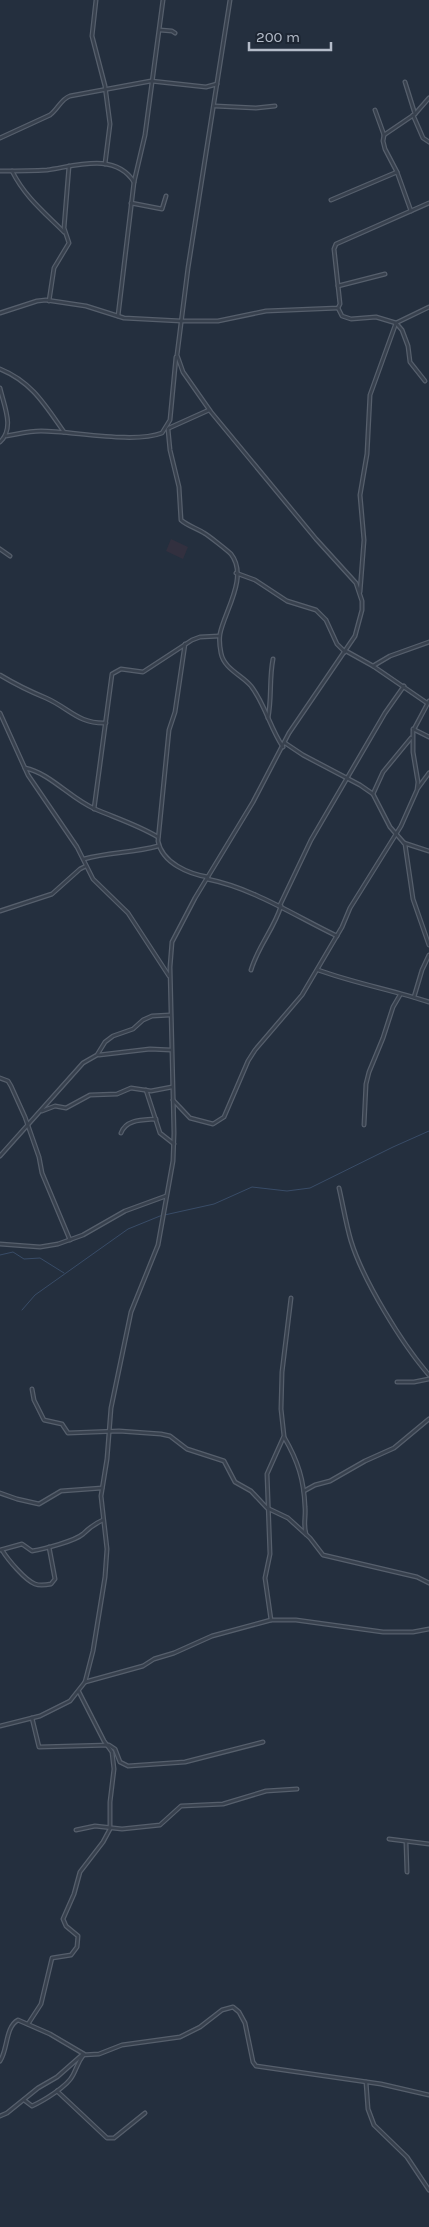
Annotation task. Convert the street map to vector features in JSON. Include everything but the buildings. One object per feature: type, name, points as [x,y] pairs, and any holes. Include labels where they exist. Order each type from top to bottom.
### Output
[{"type":"street","points":[[96,0],[92,36],[106,90],[110,124],[105,164]]},
{"type":"street","points":[[118,316],[134,182],[145,135],[163,0]]},
{"type":"street","points":[[230,0],[181,321],[170,420],[167,429],[179,487],[181,520],[207,534],[230,554],[236,572],[231,605],[219,636],[222,658],[252,688],[283,747]]},
{"type":"street","points":[[160,30],[175,33]]},
{"type":"street","points":[[0,138],[50,115],[64,98],[151,81],[206,87],[218,84]]},
{"type":"street","points":[[405,82],[414,115],[423,138],[429,142]]},
{"type":"street","points":[[384,135],[414,115],[429,98]]},
{"type":"street","points":[[214,106],[256,108],[276,106]]},
{"type":"street","points":[[375,110],[384,135],[385,149],[397,172],[411,211]]},
{"type":"street","points":[[0,171],[40,170],[92,163],[105,164],[122,169],[134,182]]},
{"type":"street","points":[[64,232],[69,166]]},
{"type":"street","points":[[12,171],[31,202],[49,216],[64,232],[69,243],[54,268],[49,301]]},
{"type":"street","points":[[331,200],[397,172]]},
{"type":"street","points":[[132,203],[162,209],[166,196]]},
{"type":"street","points":[[429,203],[336,244],[334,249],[340,304],[338,308],[342,316],[351,319],[376,317],[396,323],[429,307]]},
{"type":"street","points":[[338,286],[385,274]]},
{"type":"street","points":[[0,313],[37,300],[86,306],[124,318],[181,321],[218,321],[266,311],[338,308]]},
{"type":"street","points":[[396,323],[408,346],[410,362],[425,381]]},
{"type":"street","points":[[360,594],[364,540],[360,495],[367,454],[370,395],[396,323]]},
{"type":"street","points":[[0,1726],[32,1718],[64,1705],[79,1692],[85,1682],[95,1640],[105,1577],[107,1549],[103,1520],[102,1488],[107,1460],[111,1408],[131,1312],[158,1245],[164,1220],[174,1145],[170,1015],[172,942],[305,708],[355,636],[361,619],[362,600],[356,582],[310,533],[210,410],[183,372],[177,355]]},
{"type":"street","points":[[0,369],[17,376],[36,393],[64,432]]},
{"type":"street","points":[[0,390],[8,428],[6,436],[0,442]]},
{"type":"street","points":[[6,436],[31,431],[137,436],[156,435],[210,410]]},
{"type":"street","points":[[0,549],[10,556]]},
{"type":"street","points":[[172,1098],[190,1118],[213,1124],[222,1120],[255,1050],[302,995],[318,970],[350,908],[396,835],[415,798],[417,789],[412,737],[414,729],[428,702],[337,644],[326,620],[316,610],[287,601],[255,580],[236,572]]},
{"type":"street","points":[[94,809],[112,674],[121,669],[143,672],[185,644],[200,637],[219,636]]},
{"type":"street","points":[[373,666],[390,656],[429,642]]},
{"type":"street","points":[[185,644],[175,712],[169,730],[158,837],[159,846],[166,857],[181,869],[219,881],[281,906],[337,936]]},
{"type":"street","points":[[268,720],[271,704],[270,672],[273,659]]},
{"type":"street","points":[[0,675],[18,687],[47,698],[77,718],[106,724]]},
{"type":"street","points":[[251,970],[257,951],[274,924],[311,840],[385,713],[404,686]]},
{"type":"street","points":[[0,713],[24,768],[84,859],[95,882],[128,913],[170,977]]},
{"type":"street","points":[[414,729],[429,737]]},
{"type":"street","points":[[373,794],[383,772],[412,737]]},
{"type":"street","points":[[285,743],[373,794],[396,835],[404,843],[428,852]]},
{"type":"street","points":[[24,768],[39,773],[94,809],[158,837]]},
{"type":"street","points":[[417,789],[429,773]]},
{"type":"street","points":[[404,843],[408,856],[409,876],[414,898],[429,945]]},
{"type":"street","points":[[84,859],[107,853],[138,852],[159,846]]},
{"type":"street","points":[[0,911],[52,894],[86,866]]},
{"type":"street","points":[[414,997],[422,970],[429,955]]},
{"type":"street","points":[[318,970],[429,1002]]},
{"type":"street","points":[[364,1125],[368,1072],[383,1038],[393,1006],[400,995]]},
{"type":"street","points":[[97,1055],[105,1042],[113,1036],[134,1028],[143,1020],[152,1016],[170,1015]]},
{"type":"street","points":[[0,1156],[82,1063],[97,1055],[150,1049],[171,1050]]},
{"type":"street","points":[[0,1078],[8,1081],[28,1123],[42,1173],[70,1240]]},
{"type":"street","points":[[40,1111],[55,1106],[63,1109],[69,1108],[90,1095],[117,1094],[128,1088],[136,1087],[146,1090],[172,1087]]},
{"type":"street","points":[[146,1090],[162,1135],[174,1145]]},
{"type":"street","points":[[121,1133],[124,1127],[129,1124],[156,1119]]},
{"type":"street","points":[[339,1188],[351,1241],[367,1276],[392,1321],[429,1377],[414,1382],[397,1382]]},
{"type":"street","points":[[0,1244],[48,1246],[70,1240],[84,1235],[125,1211],[166,1196]]},
{"type":"street","points":[[291,1298],[282,1372],[281,1409],[284,1436],[299,1464],[304,1491],[305,1513],[303,1521],[306,1534]]},
{"type":"street","points":[[32,1388],[34,1400],[45,1421],[62,1424],[68,1433],[109,1431],[166,1435],[187,1449],[224,1461],[235,1482],[251,1491],[268,1509],[288,1518],[306,1534],[320,1553],[325,1556],[419,1578],[429,1583]]},
{"type":"street","points":[[304,1491],[315,1484],[330,1481],[364,1461],[394,1448],[429,1420]]},
{"type":"street","points":[[271,1620],[265,1578],[270,1554],[268,1471],[278,1454],[284,1436]]},
{"type":"street","points":[[0,1493],[39,1504],[61,1491],[102,1488]]},
{"type":"street","points":[[49,1547],[54,1579],[51,1584],[45,1585],[36,1585],[28,1580],[1,1550],[22,1544],[32,1551],[49,1547],[83,1534],[90,1526],[103,1520]]},
{"type":"street","points":[[85,1682],[143,1666],[154,1658],[174,1653],[212,1636],[271,1620],[293,1620],[383,1632],[413,1632],[429,1629]]},
{"type":"street","points":[[28,2024],[41,2004],[52,1958],[71,1955],[78,1946],[78,1936],[66,1926],[63,1919],[74,1894],[80,1872],[103,1842],[110,1829],[110,1802],[114,1768],[112,1752],[104,1741],[79,1692]]},
{"type":"street","points":[[32,1718],[38,1745],[42,1748],[108,1746],[115,1749],[120,1762],[128,1766],[185,1762],[264,1742]]},
{"type":"street","points":[[76,1830],[95,1826],[110,1829],[160,1825],[181,1806],[222,1804],[266,1791],[297,1790]]},
{"type":"street","points":[[389,1839],[429,1844]]},
{"type":"street","points":[[406,1842],[407,1872]]},
{"type":"street","points":[[0,2061],[14,2022],[20,2020],[84,2054],[99,2054],[122,2045],[180,2037],[200,2028],[222,2010],[233,2007],[243,2018],[252,2062],[256,2066],[366,2082],[429,2095]]},
{"type":"street","points":[[24,2100],[32,2106],[57,2092],[72,2078],[76,2066],[84,2054]]},
{"type":"street","points":[[0,2116],[56,2077],[84,2054]]},
{"type":"street","points":[[366,2082],[368,2109],[374,2125],[407,2157],[429,2190]]},
{"type":"street","points":[[57,2092],[109,2139],[114,2138],[145,2113]]},
{"type":"shaded area","points":[[171,539],[188,547],[183,559],[166,551]]},
{"type":"waterway","points":[[22,1310],[35,1295],[128,1229],[160,1216],[214,1204],[252,1187],[287,1191],[310,1188],[429,1131]]},
{"type":"waterway","points":[[0,1255],[13,1252],[24,1259],[40,1258],[64,1273]]}]
